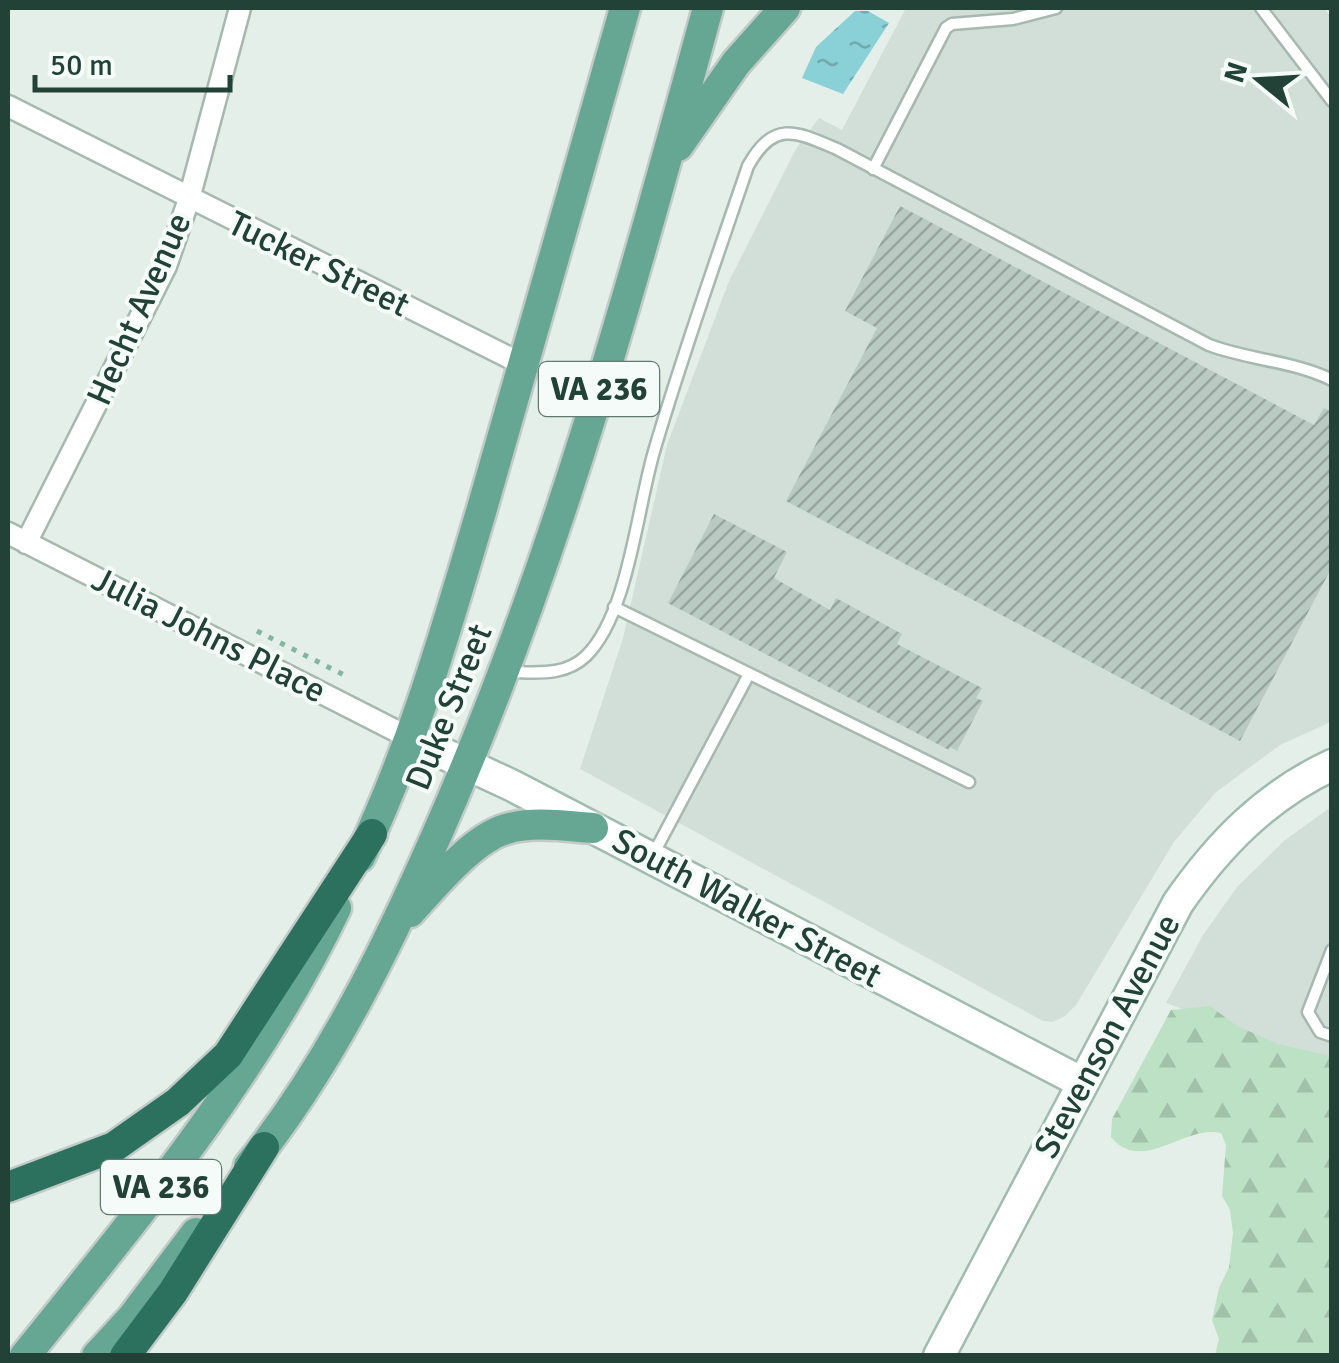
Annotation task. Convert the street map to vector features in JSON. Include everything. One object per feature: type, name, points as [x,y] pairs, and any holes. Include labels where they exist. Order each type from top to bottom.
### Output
[{"type":"highway","points":[[8,1188],[114,1148],[178,1102],[228,1055],[372,834]]},
{"type":"highway","points":[[125,1356],[172,1292],[264,1147]]},
{"type":"main road","name":"Duke Street","points":[[25,1356],[169,1178],[208,1120],[304,971],[372,834],[410,738],[524,365],[625,8]]},
{"type":"main road","name":"Duke Street","points":[[98,1356],[264,1147],[360,996],[394,928],[506,672],[594,403],[708,8]]},
{"type":"main road","points":[[665,165],[736,63],[785,8]]},
{"type":"main road","points":[[394,928],[449,871],[488,838],[506,829],[537,825],[593,828]]},
{"type":"street","name":"Hecht Avenue","points":[[17,538],[166,266],[240,8]]},
{"type":"street","name":"Tucker Street","points":[[8,106],[524,365]]},
{"type":"street","name":"Julia Johns Place","points":[[17,538],[410,738]]},
{"type":"street","name":"South Walker Street","points":[[410,738],[652,858],[1082,1082]]},
{"type":"street","name":"Stevenson Avenue","points":[[939,1356],[1143,964],[1203,867],[1258,811],[1332,764]]},
{"type":"lane","points":[[873,168],[946,28],[952,24],[1013,19],[1056,8]]},
{"type":"lane","points":[[1261,8],[1332,101]]},
{"type":"lane","points":[[506,672],[559,672],[574,666],[598,641],[614,607],[658,436],[748,166],[756,150],[780,133],[802,134],[836,149],[1199,340],[1244,357],[1302,368],[1332,380]]},
{"type":"lane","points":[[614,607],[968,782]]},
{"type":"lane","points":[[652,858],[749,674]]},
{"type":"lane","points":[[1332,950],[1308,1012],[1320,1032],[1332,1036]]},
{"type":"shaded area","points":[[906,8],[1324,8],[1332,18],[1331,722],[1280,745],[1215,793],[1174,842],[1076,1005],[1053,1022],[1043,1021],[580,769],[623,638],[667,445],[729,281],[796,149],[819,118],[842,130]]},
{"type":"shaded area","points":[[1331,807],[1331,1064],[1166,1003],[1203,935],[1237,887],[1285,840]]},
{"type":"green space","points":[[1210,1006],[1237,1026],[1278,1044],[1331,1056],[1331,1355],[1215,1355],[1219,1339],[1212,1320],[1219,1288],[1229,1267],[1233,1233],[1230,1210],[1222,1196],[1226,1145],[1221,1133],[1207,1132],[1136,1151],[1111,1137],[1112,1119],[1171,1010]]},
{"type":"water","points":[[855,11],[868,11],[889,23],[843,94],[802,78],[816,47]]},
{"type":"building","points":[[900,206],[1314,425],[1324,408],[1332,412],[1332,567],[1240,741],[786,501],[877,328],[845,311]]},
{"type":"building","points":[[714,514],[787,552],[774,578],[830,610],[836,598],[902,634],[897,644],[982,688],[976,698],[983,701],[957,751],[668,603]]}]
